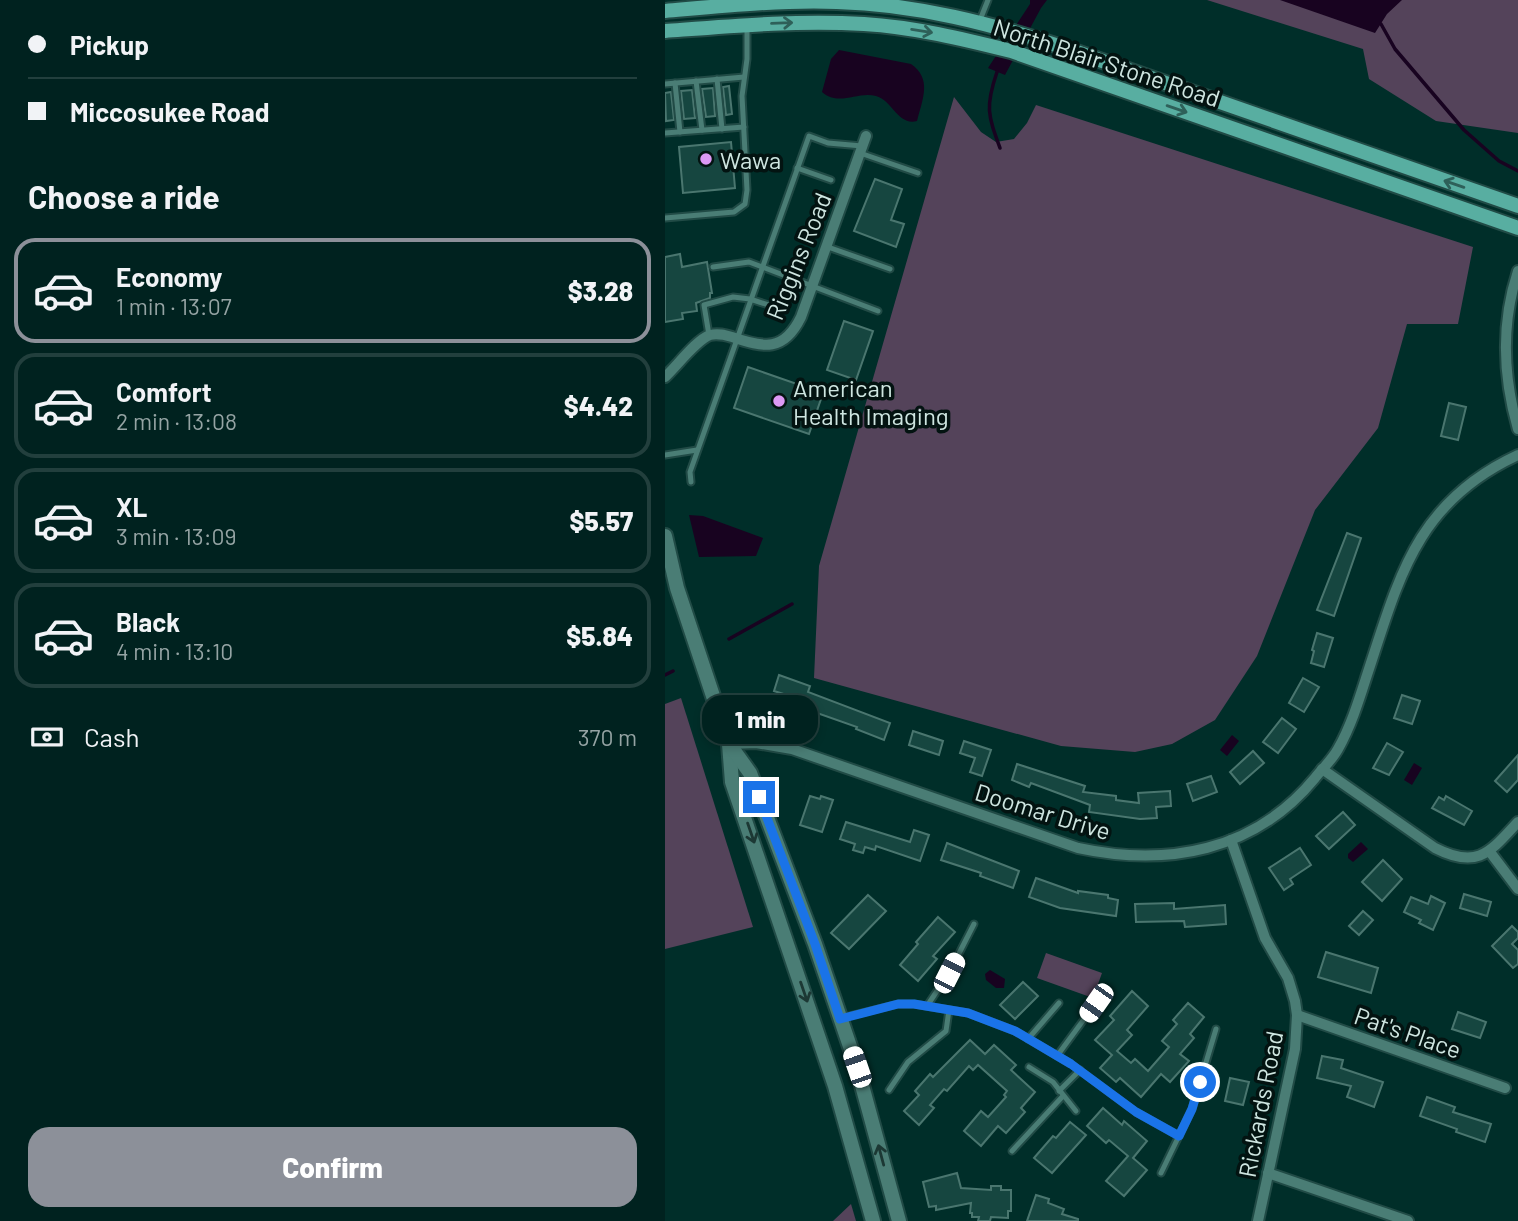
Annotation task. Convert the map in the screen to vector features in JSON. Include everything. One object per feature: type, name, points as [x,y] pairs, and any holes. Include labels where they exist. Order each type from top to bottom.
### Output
[{"type":"main road","name":"North Blair Stone Road","points":[[665,11],[780,2],[883,2],[979,22],[1081,53],[1518,206]]},
{"type":"main road","name":"North Blair Stone Road","points":[[665,30],[782,22],[867,24],[973,41],[1011,51],[1518,228]]},
{"type":"main road","points":[[973,41],[979,22]]},
{"type":"street","name":"Riggins Road","points":[[709,335],[723,334],[764,346],[782,341],[797,326],[863,145]]},
{"type":"street","points":[[1518,271],[1511,300],[1506,351],[1508,391],[1518,429]]},
{"type":"street","points":[[665,377],[709,335]]},
{"type":"street","name":"Doomar Drive","points":[[729,744],[757,743],[792,749],[1078,848],[1109,855],[1173,856],[1209,849],[1255,829],[1279,813],[1305,790],[1337,751],[1353,718],[1400,576],[1411,552],[1433,521],[1460,492],[1493,468],[1518,455]]},
{"type":"street","points":[[665,536],[677,588],[729,744],[732,782],[835,1086],[873,1221]]},
{"type":"street","points":[[729,744],[750,773],[815,944],[857,1067],[899,1221]]},
{"type":"street","points":[[1322,769],[1448,855],[1473,857],[1490,852],[1518,822]]},
{"type":"street","name":"Rickards Road","points":[[1231,840],[1265,938],[1296,1001],[1297,1015],[1296,1049],[1258,1221]]},
{"type":"street","points":[[1490,852],[1518,889]]},
{"type":"street","name":"Pat's Place","points":[[1297,1015],[1505,1088]]},
{"type":"street","points":[[815,1025],[840,1019]]},
{"type":"street","points":[[1268,1173],[1408,1221]]},
{"type":"lane","points":[[979,22],[988,0]]},
{"type":"lane","points":[[665,218],[734,212],[745,204],[747,190],[744,77],[747,25]]},
{"type":"lane","points":[[665,84],[744,77]]},
{"type":"lane","points":[[717,79],[722,129]]},
{"type":"lane","points":[[696,81],[702,130]]},
{"type":"lane","points":[[675,83],[680,132]]},
{"type":"lane","points":[[665,133],[744,127]]},
{"type":"lane","points":[[691,482],[690,472],[697,450],[809,136],[828,142],[863,145],[918,173]]},
{"type":"lane","points":[[797,168],[831,180]]},
{"type":"lane","points":[[827,246],[890,269]]},
{"type":"lane","points":[[713,267],[749,262],[879,311]]},
{"type":"lane","points":[[709,335],[704,305],[733,297],[750,299],[781,309]]},
{"type":"lane","points":[[665,455],[697,450]]},
{"type":"lane","points":[[927,1006],[949,973],[974,924]]},
{"type":"lane","points":[[1028,1039],[1059,1003]]},
{"type":"lane","points":[[1058,1056],[1096,1003]]},
{"type":"lane","points":[[840,1019],[898,1004],[968,1013],[1015,1031],[1058,1056],[1136,1112],[1179,1136]]},
{"type":"lane","points":[[888,1090],[908,1062],[946,1031],[949,1010]]},
{"type":"lane","points":[[1161,1173],[1192,1109],[1216,1029]]},
{"type":"lane","points":[[1029,1067],[1053,1083],[1076,1111]]},
{"type":"lane","points":[[1011,1151],[1080,1070]]},
{"type":"shaded area","points":[[1030,0],[1047,0],[1005,75],[988,68],[1030,4]]},
{"type":"shaded area","points":[[1207,0],[1518,0],[1518,133],[1436,121],[1369,79],[1363,49]]},
{"type":"shaded area","points":[[1280,0],[1402,0],[1387,14],[1375,33]]},
{"type":"shaded area","points":[[839,50],[911,64],[918,70],[922,76],[924,90],[917,121],[905,120],[882,98],[876,96],[862,95],[842,99],[822,92],[831,59]]},
{"type":"shaded area","points":[[954,97],[981,132],[996,142],[1014,139],[1027,123],[1036,105],[1473,247],[1458,324],[1407,324],[1378,428],[1315,510],[1257,656],[1215,720],[1172,744],[1135,752],[1061,746],[814,678],[819,566]]},
{"type":"shaded area","points":[[689,515],[703,516],[763,538],[756,556],[699,557]]},
{"type":"shaded area","points":[[681,698],[753,927],[665,949],[665,704]]},
{"type":"shaded area","points":[[1232,735],[1239,741],[1227,756],[1220,750]]},
{"type":"shaded area","points":[[1414,763],[1422,768],[1412,785],[1404,780]]},
{"type":"shaded area","points":[[1361,842],[1368,849],[1353,862],[1348,858],[1348,854]]},
{"type":"shaded area","points":[[1046,953],[1102,973],[1093,998],[1037,978]]},
{"type":"shaded area","points":[[990,970],[1005,979],[1004,988],[996,988],[986,980],[985,974]]},
{"type":"shaded area","points":[[851,1204],[856,1221],[833,1221]]},
{"type":"building","points":[[729,86],[732,114],[726,115],[723,87]]},
{"type":"building","points":[[713,88],[715,116],[706,117],[702,89]]},
{"type":"building","points":[[692,90],[695,118],[684,119],[681,91]]},
{"type":"building","points":[[671,92],[674,120],[666,121],[665,93]]},
{"type":"building","name":"Wawa","points":[[731,142],[735,188],[683,193],[679,147]]},
{"type":"building","points":[[875,179],[902,189],[891,220],[904,224],[896,247],[854,231]]},
{"type":"building","points":[[680,254],[682,267],[707,262],[712,293],[710,298],[696,303],[697,311],[682,313],[683,319],[665,322],[665,257]]},
{"type":"building","points":[[844,321],[873,331],[856,380],[827,370]]},
{"type":"building","name":"American Health Imaging","points":[[748,367],[823,393],[809,434],[734,408]]},
{"type":"building","points":[[1449,403],[1466,407],[1458,440],[1441,436]]},
{"type":"building","points":[[1347,533],[1361,538],[1334,616],[1317,610]]},
{"type":"building","points":[[1317,633],[1333,638],[1324,667],[1311,663]]},
{"type":"building","points":[[779,675],[810,686],[808,692],[890,723],[884,740],[856,729],[857,727],[803,708],[801,713],[786,708],[790,696],[774,691]]},
{"type":"building","points":[[1303,678],[1319,687],[1304,712],[1289,703]]},
{"type":"building","points":[[1402,695],[1420,701],[1412,724],[1394,718]]},
{"type":"building","points":[[1282,718],[1296,729],[1278,753],[1263,742]]},
{"type":"building","points":[[913,731],[943,741],[939,755],[909,745]]},
{"type":"building","points":[[964,741],[991,750],[982,776],[970,772],[975,758],[960,753]]},
{"type":"building","points":[[1387,743],[1403,752],[1389,775],[1373,768]]},
{"type":"building","points":[[1253,751],[1264,763],[1240,784],[1230,772]]},
{"type":"building","points":[[1518,755],[1518,780],[1507,792],[1495,781]]},
{"type":"building","points":[[1017,764],[1085,786],[1083,792],[1116,796],[1116,800],[1139,803],[1138,793],[1170,791],[1171,806],[1156,807],[1157,818],[1140,819],[1089,812],[1090,805],[1031,783],[1029,787],[1012,780]]},
{"type":"building","points":[[1211,776],[1217,792],[1193,801],[1187,784]]},
{"type":"building","points":[[810,796],[833,800],[822,832],[800,825]]},
{"type":"building","points":[[1446,796],[1472,811],[1464,825],[1432,808],[1439,797],[1444,800]]},
{"type":"building","points":[[1343,812],[1355,825],[1329,849],[1316,836]]},
{"type":"building","points":[[846,822],[910,842],[914,830],[929,835],[920,861],[876,846],[875,850],[865,847],[863,853],[853,850],[855,844],[840,839]]},
{"type":"building","points":[[947,843],[1019,871],[1013,888],[980,876],[981,873],[941,860]]},
{"type":"building","points":[[1300,848],[1311,865],[1290,879],[1293,884],[1284,890],[1269,868]]},
{"type":"building","points":[[1383,860],[1402,879],[1382,901],[1362,882]]},
{"type":"building","points":[[1036,878],[1078,893],[1108,895],[1108,898],[1118,900],[1116,916],[1060,908],[1029,897]]},
{"type":"building","points":[[1464,894],[1491,902],[1487,916],[1460,908]]},
{"type":"building","points":[[868,895],[886,911],[849,949],[831,933]]},
{"type":"building","points":[[1431,896],[1445,903],[1433,930],[1419,923],[1421,920],[1404,912],[1411,897],[1428,904]]},
{"type":"building","points":[[1174,903],[1174,909],[1225,905],[1226,924],[1185,927],[1184,921],[1136,922],[1135,904]]},
{"type":"building","points":[[1363,911],[1373,920],[1359,935],[1349,926]]},
{"type":"building","points":[[938,917],[955,932],[933,956],[937,959],[918,981],[900,965]]},
{"type":"building","points":[[1512,926],[1518,932],[1518,938],[1512,944],[1518,950],[1518,964],[1513,968],[1492,946]]},
{"type":"building","points":[[1326,952],[1378,968],[1371,993],[1318,977]]},
{"type":"building","points":[[1023,982],[1038,996],[1015,1019],[1000,1005]]},
{"type":"building","points":[[1132,991],[1148,1006],[1127,1030],[1132,1035],[1117,1051],[1131,1063],[1135,1059],[1148,1071],[1169,1047],[1162,1041],[1177,1024],[1173,1020],[1188,1003],[1204,1017],[1190,1034],[1194,1038],[1180,1054],[1189,1061],[1170,1082],[1161,1074],[1141,1097],[1120,1078],[1116,1082],[1100,1068],[1112,1055],[1095,1040],[1114,1020],[1110,1016]]},
{"type":"building","points":[[1458,1012],[1486,1022],[1480,1038],[1452,1029]]},
{"type":"building","points":[[970,1040],[985,1054],[994,1045],[1016,1065],[1011,1070],[1035,1092],[1021,1108],[1025,1112],[1006,1133],[998,1126],[981,1146],[964,1131],[981,1111],[988,1117],[1006,1097],[1004,1095],[1007,1091],[978,1065],[973,1070],[969,1066],[947,1091],[944,1089],[930,1105],[934,1108],[919,1125],[904,1111],[919,1095],[915,1091],[930,1074],[933,1077]]},
{"type":"building","points":[[1322,1056],[1343,1060],[1341,1068],[1383,1082],[1374,1107],[1347,1097],[1351,1086],[1317,1078]]},
{"type":"building","points":[[1230,1078],[1249,1082],[1243,1105],[1225,1101]]},
{"type":"building","points":[[1427,1097],[1455,1107],[1453,1112],[1491,1124],[1485,1142],[1420,1116]]},
{"type":"building","points":[[1103,1108],[1122,1125],[1124,1121],[1147,1141],[1133,1158],[1147,1170],[1124,1196],[1106,1181],[1128,1156],[1109,1140],[1106,1143],[1087,1126]]},
{"type":"building","points":[[1070,1122],[1086,1135],[1052,1173],[1034,1158],[1053,1136],[1056,1138]]},
{"type":"building","points":[[957,1173],[961,1188],[991,1190],[991,1186],[1001,1186],[1001,1190],[1011,1190],[1011,1211],[1008,1211],[1008,1218],[991,1217],[990,1221],[978,1221],[979,1217],[972,1217],[970,1213],[971,1203],[936,1210],[936,1206],[929,1207],[923,1182]]},
{"type":"building","points":[[1036,1195],[1049,1199],[1048,1203],[1064,1209],[1062,1214],[1078,1221],[1027,1221]]},
{"type":"waterway","points":[[1381,24],[1395,49],[1464,130],[1499,161],[1518,171]]},
{"type":"waterway","points":[[997,72],[989,111],[1000,148]]},
{"type":"waterway","points":[[729,639],[792,604]]},
{"type":"waterway","points":[[665,675],[673,671]]},
{"type":"place","name":"Wawa","points":[[706,159]]},
{"type":"place","name":"American Health Imaging","points":[[779,401]]},
{"type":"route","points":[[759,797],[815,944],[840,1019],[898,1004],[968,1013],[1015,1031],[1071,1064],[1136,1112],[1179,1136],[1192,1109],[1200,1082]]}]
